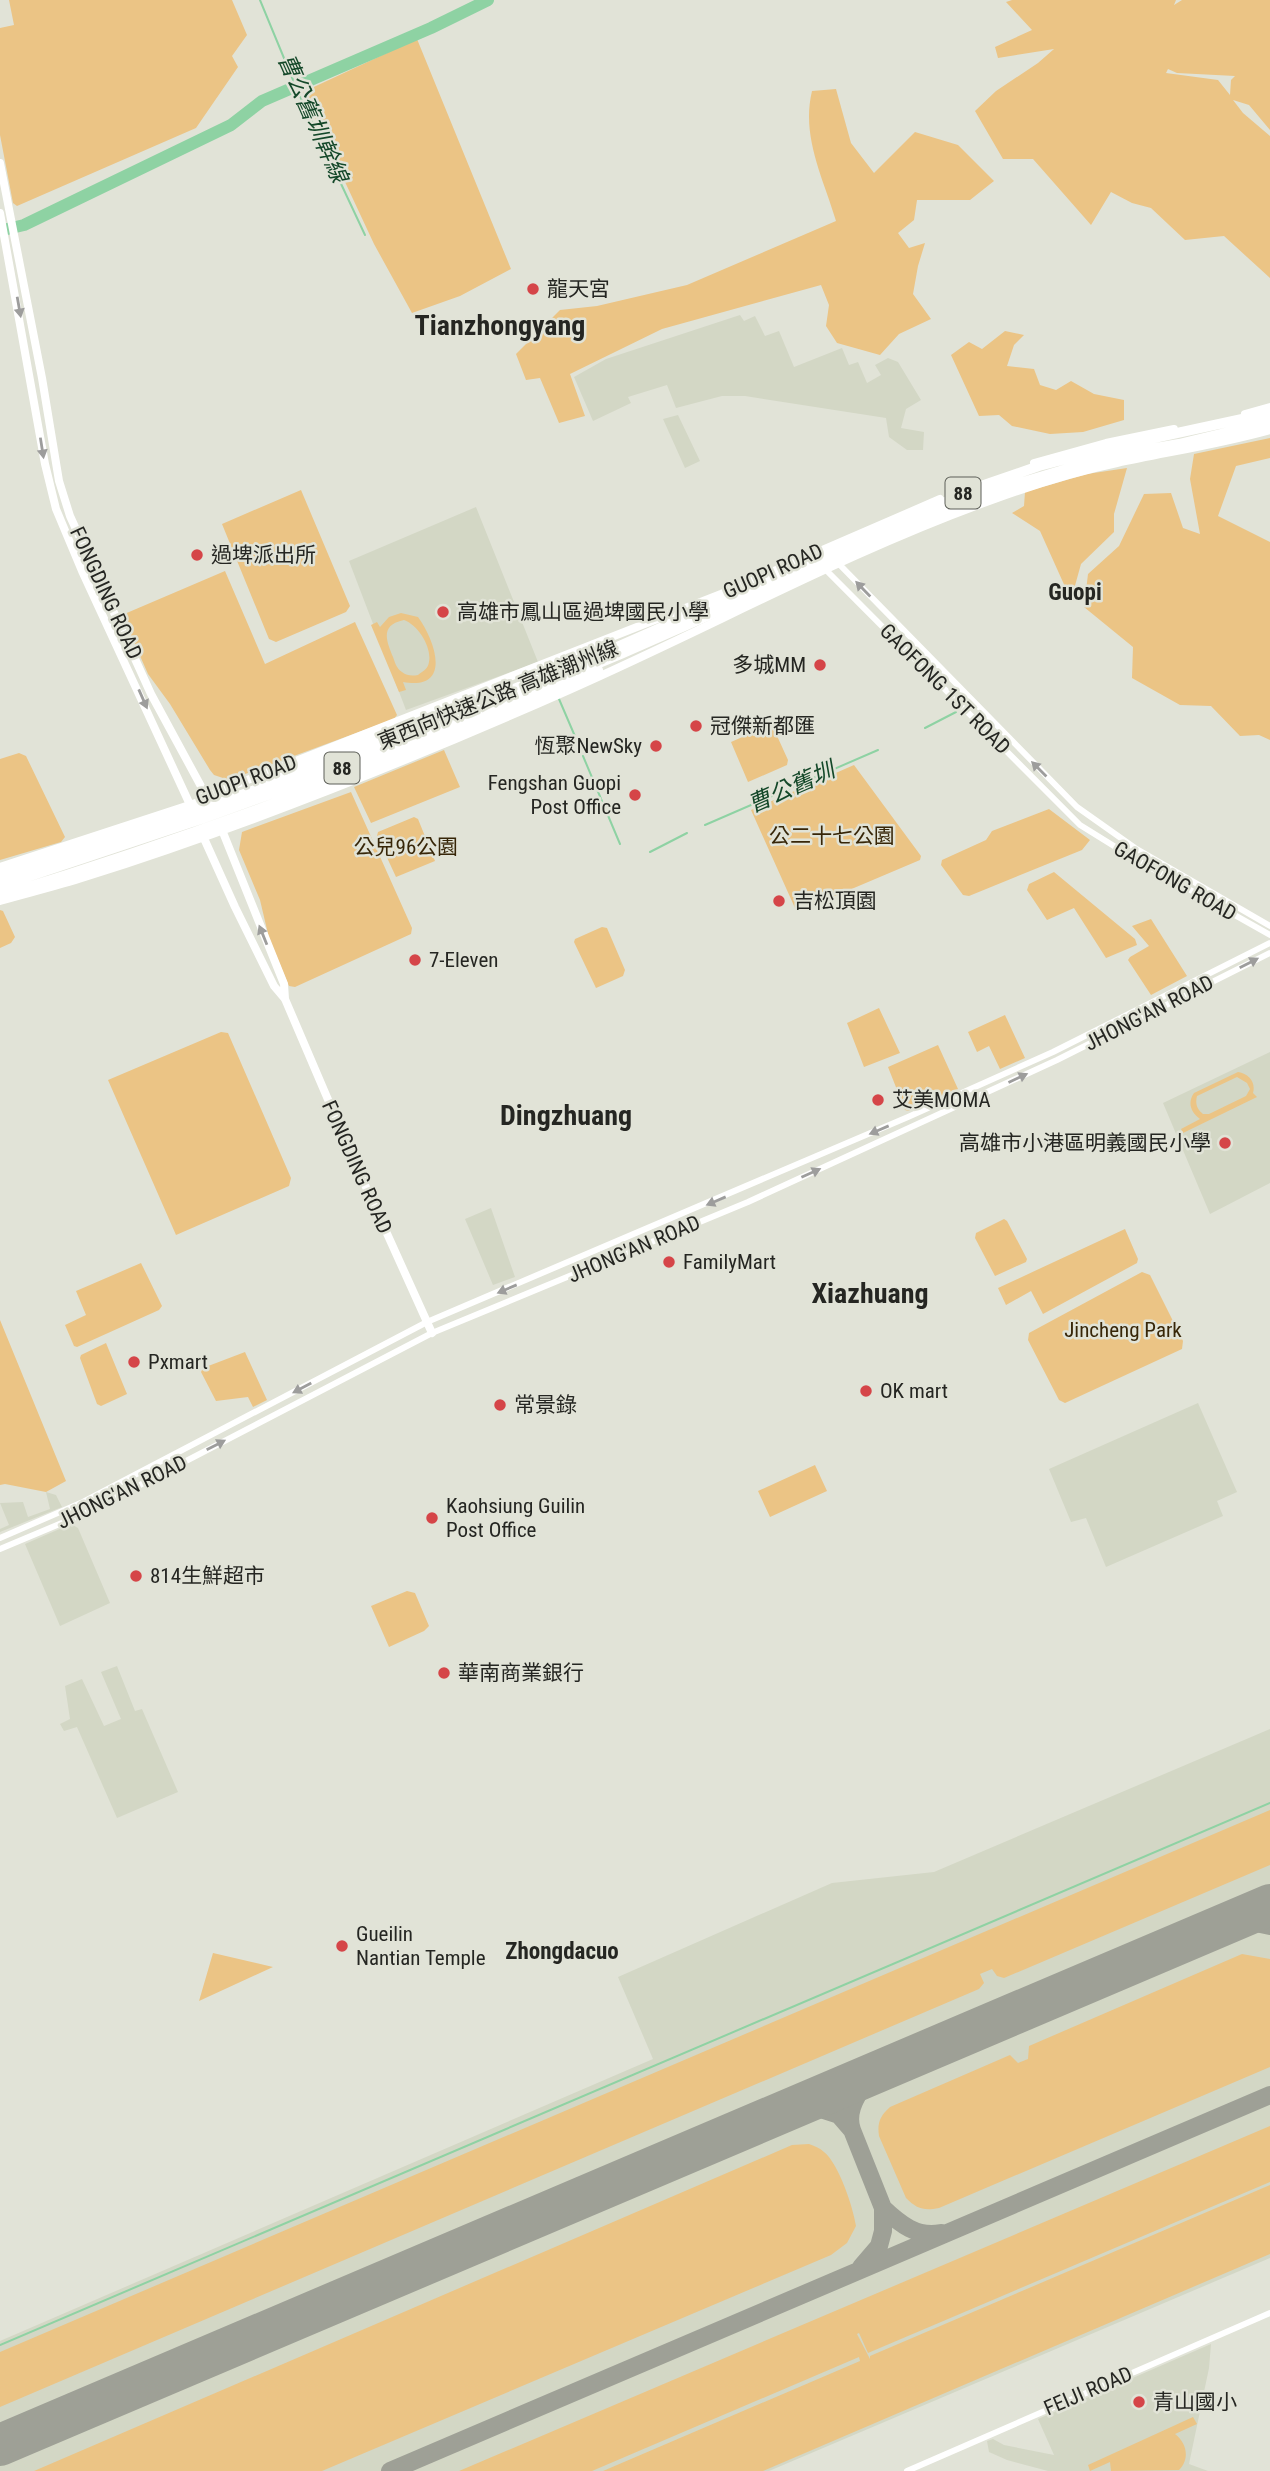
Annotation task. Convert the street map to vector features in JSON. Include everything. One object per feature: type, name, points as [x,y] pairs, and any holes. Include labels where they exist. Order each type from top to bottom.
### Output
[{"type":"highway","name":"東西向快速公路 高雄潮州線","points":[[0,877],[198,811],[369,748],[674,626],[984,485],[1108,447],[1270,413]]},
{"type":"highway","name":"東西向快速公路 高雄潮州線","points":[[0,886],[201,819],[373,757],[987,493],[1110,456],[1179,444],[1270,422]]},
{"type":"highway","points":[[0,866],[258,782],[637,634],[674,626]]},
{"type":"highway","points":[[0,899],[202,834],[444,739],[644,649],[674,626]]},
{"type":"main road","name":"FONGDING ROAD","points":[[0,163],[4,217],[42,377],[59,481],[70,516],[152,694],[221,827],[284,984],[285,999]]},
{"type":"main road","name":"FONGDING ROAD","points":[[10,239],[45,464],[56,509],[235,907],[274,986],[285,999],[432,1333]]},
{"type":"main road","name":"GUOPI ROAD","points":[[207,798],[721,594],[983,481],[1047,458],[1270,407]]},
{"type":"main road","name":"GUOPI ROAD","points":[[221,827],[348,783],[471,733],[596,678],[839,564],[1000,497],[1044,482],[1144,457],[1270,430]]},
{"type":"main road","name":"GUOPI ROAD","points":[[0,866],[189,804]]},
{"type":"main road","name":"GUOPI ROAD","points":[[0,899],[84,877],[202,834]]},
{"type":"street","name":"GAOFONG 1ST ROAD","points":[[822,550],[839,564],[1088,816]]},
{"type":"street","name":"GAOFONG 1ST ROAD","points":[[807,556],[826,570],[1080,825]]},
{"type":"street","name":"GAOFONG ROAD","points":[[1088,816],[1135,848],[1270,926]]},
{"type":"street","name":"GAOFONG ROAD","points":[[1080,825],[1270,935]]},
{"type":"street","name":"JHONG'AN ROAD","points":[[0,1538],[83,1502],[427,1322],[908,1117],[1053,1052],[1270,943]]},
{"type":"street","name":"JHONG'AN ROAD","points":[[0,1549],[88,1512],[432,1333],[748,1202],[1057,1060],[1270,953]]},
{"type":"street","name":"FEIJI ROAD","points":[[907,2471],[1270,2313]]},
{"type":"shaded area","points":[[740,315],[744,321],[755,316],[765,336],[779,331],[794,367],[842,348],[849,365],[858,362],[867,383],[881,375],[875,365],[888,358],[898,362],[921,400],[906,409],[901,428],[924,432],[923,450],[907,450],[889,437],[886,418],[745,396],[722,396],[676,408],[667,385],[628,397],[631,403],[593,421],[574,377],[606,359]]},
{"type":"shaded area","points":[[678,415],[700,461],[685,468],[663,419]]},
{"type":"shaded area","name":"高雄市鳳山區過埤國民小學","points":[[476,507],[538,662],[406,710],[349,561]]},
{"type":"shaded area","name":"高雄市小港區明義國民小學","points":[[1270,1052],[1270,1183],[1210,1214],[1163,1103]]},
{"type":"shaded area","points":[[491,1208],[515,1277],[493,1285],[465,1219]]},
{"type":"shaded area","points":[[1198,1403],[1237,1492],[1217,1501],[1223,1516],[1106,1567],[1086,1518],[1071,1522],[1049,1469]]},
{"type":"shaded area","points":[[46,1492],[56,1495],[62,1507],[0,1532],[0,1529],[9,1525],[0,1503],[23,1502],[28,1517],[50,1509]]},
{"type":"shaded area","points":[[71,1524],[78,1528],[110,1603],[60,1626],[25,1544]]},
{"type":"shaded area","points":[[117,1666],[135,1711],[142,1709],[178,1792],[117,1818],[77,1727],[64,1731],[60,1724],[70,1719],[65,1686],[82,1679],[104,1726],[121,1719],[101,1672]]},
{"type":"shaded area","points":[[1270,1729],[1270,2258],[769,2471],[0,2471],[0,2341],[653,2059],[618,1977],[832,1883],[934,1872]]},
{"type":"shaded area","name":"青山國小","points":[[1211,2344],[1209,2368],[1189,2464],[1208,2471],[1048,2471],[989,2452],[987,2441],[993,2439],[1004,2445],[1054,2455],[1038,2419]]},
{"type":"green space","points":[[9,0],[232,0],[247,35],[232,56],[238,67],[196,128],[17,206],[13,203],[0,135],[0,28],[14,25]]},
{"type":"green space","points":[[1176,0],[1174,5],[1182,0],[1270,0],[1270,130],[1249,105],[1233,100],[1243,113],[1270,136],[1270,278],[1224,236],[1185,240],[1151,208],[1132,203],[1111,192],[1091,225],[1033,159],[1003,159],[975,111],[996,91],[1054,49],[998,58],[995,47],[1032,30],[1006,2]],"holes":[[[1168,69],[1177,73],[1235,76],[1231,80],[1230,95],[1218,80],[1166,73]]]},
{"type":"green space","points":[[417,39],[511,269],[460,296],[412,313],[374,244],[303,92]]},
{"type":"green space","points":[[836,89],[851,143],[874,173],[915,132],[958,145],[994,181],[970,200],[917,200],[914,220],[898,233],[909,248],[925,243],[913,294],[931,319],[899,334],[880,355],[837,343],[826,326],[829,305],[821,285],[662,329],[570,374],[585,416],[559,423],[540,378],[526,380],[516,354],[560,310],[597,306],[687,285],[836,221],[811,141],[809,108],[812,91]]},
{"type":"green space","points":[[1005,331],[1024,335],[1014,345],[1007,366],[1034,369],[1040,385],[1056,390],[1071,381],[1094,394],[1124,400],[1124,420],[1083,432],[1050,434],[1012,426],[999,415],[979,416],[951,355],[969,342],[982,349]]},
{"type":"green space","points":[[1270,438],[1270,458],[1236,466],[1218,516],[1270,542],[1270,740],[1259,735],[1240,736],[1211,706],[1180,705],[1132,678],[1133,647],[1084,607],[1088,574],[1119,546],[1144,494],[1171,493],[1183,528],[1200,534],[1190,479],[1194,454]]},
{"type":"green space","points":[[1127,468],[1114,514],[1114,532],[1081,564],[1071,600],[1040,531],[1012,513],[1024,506],[1025,492],[1087,474]]},
{"type":"green space","points":[[301,490],[350,606],[346,612],[276,642],[269,639],[222,524]]},
{"type":"green space","points":[[225,571],[265,664],[355,622],[397,715],[394,719],[229,780],[214,775],[148,674],[122,615]]},
{"type":"green space","points":[[401,613],[418,617],[430,638],[436,662],[429,679],[419,683],[403,682],[406,690],[399,692],[371,625],[377,622],[380,627],[389,617]],"holes":[[[404,620],[423,637],[429,656],[425,670],[412,676],[398,669],[387,639],[388,629],[396,622]]]},
{"type":"green space","points":[[770,725],[788,760],[787,765],[748,782],[731,742]]},
{"type":"green space","points":[[444,750],[460,787],[371,823],[354,787]]},
{"type":"green space","points":[[19,753],[26,756],[65,837],[61,842],[0,860],[0,759]]},
{"type":"green space","name":"公二十七公園","points":[[854,765],[921,856],[920,860],[802,910],[795,908],[751,810]]},
{"type":"green space","points":[[351,792],[412,928],[411,934],[295,987],[289,986],[269,938],[260,900],[239,850],[242,832]]},
{"type":"green space","points":[[1049,809],[1090,840],[1082,850],[969,896],[963,895],[941,865],[942,860],[986,840],[992,831]]},
{"type":"green space","name":"公兒96公園","points":[[414,817],[418,819],[435,861],[396,877],[377,836],[378,832]]},
{"type":"green space","points":[[1054,872],[1135,939],[1137,945],[1106,958],[1074,908],[1047,920],[1027,890],[1029,884]]},
{"type":"green space","points":[[0,910],[3,911],[15,937],[11,943],[0,948]]},
{"type":"green space","points":[[1151,919],[1187,976],[1151,995],[1128,960],[1149,946],[1132,926]]},
{"type":"green space","points":[[602,927],[607,928],[625,970],[623,976],[596,988],[574,942],[575,939]]},
{"type":"green space","points":[[879,1008],[900,1053],[864,1067],[847,1023]]},
{"type":"green space","points":[[1005,1015],[1025,1058],[1000,1069],[989,1046],[977,1052],[968,1032]]},
{"type":"green space","points":[[221,1032],[228,1033],[291,1178],[289,1186],[176,1235],[108,1080]]},
{"type":"green space","points":[[938,1045],[958,1089],[909,1111],[905,1110],[888,1067]]},
{"type":"green space","points":[[1238,1072],[1251,1079],[1253,1093],[1257,1097],[1183,1133],[1181,1129],[1200,1119],[1191,1107],[1194,1093]],"holes":[[[1237,1077],[1247,1083],[1250,1089],[1246,1096],[1209,1114],[1203,1114],[1198,1108],[1197,1096]]]},
{"type":"green space","points":[[1004,1219],[1027,1259],[1026,1262],[995,1276],[975,1238],[976,1233]]},
{"type":"green space","points":[[1125,1229],[1138,1259],[1137,1263],[1043,1314],[1031,1291],[1006,1305],[998,1288]]},
{"type":"green space","points":[[141,1263],[162,1306],[159,1310],[74,1346],[65,1325],[86,1315],[76,1291]]},
{"type":"green space","name":"Jincheng Park","points":[[1142,1272],[1150,1275],[1183,1341],[1182,1349],[1065,1403],[1059,1400],[1028,1340],[1029,1333]]},
{"type":"green space","points":[[0,1320],[66,1481],[46,1492],[0,1485]]},
{"type":"green space","points":[[106,1343],[127,1394],[101,1406],[97,1404],[80,1358]]},
{"type":"green space","points":[[245,1352],[267,1400],[253,1407],[248,1397],[216,1401],[201,1372],[203,1368]]},
{"type":"green space","points":[[815,1465],[827,1491],[770,1517],[758,1491]]},
{"type":"green space","points":[[407,1591],[415,1593],[429,1626],[424,1631],[389,1647],[371,1606]]},
{"type":"green space","points":[[1270,1810],[1270,1865],[1004,1978],[997,1976],[992,1969],[980,1974],[984,1983],[979,1989],[0,2407],[0,2352]]},
{"type":"green space","points":[[213,1953],[273,1967],[199,2001]]},
{"type":"green space","points":[[1242,1954],[1270,1959],[1270,2067],[939,2208],[921,2208],[906,2198],[879,2136],[880,2120],[890,2107],[1010,2055],[1018,2063],[1028,2059],[1029,2046]]},
{"type":"green space","points":[[1270,2126],[1270,2182],[868,2353],[859,2333],[857,2334],[870,2359],[870,2356],[1270,2185],[1270,2254],[763,2471],[603,2471],[860,2361],[859,2357],[592,2471],[459,2471]]},
{"type":"green space","points":[[809,2144],[822,2151],[835,2166],[849,2197],[856,2226],[847,2243],[831,2255],[322,2471],[34,2471],[792,2145]]},
{"type":"green space","points":[[1193,2417],[1197,2424],[1175,2434],[1186,2451],[1185,2461],[1179,2470],[1111,2471],[1110,2462],[1090,2471],[1088,2465]]},
{"type":"waterway","name":"曹公舊圳幹線","points":[[260,0],[298,92],[365,235]]},
{"type":"waterway","points":[[3,230],[24,225],[231,125],[262,101],[431,28],[488,0]]},
{"type":"waterway","name":"曹公舊圳","points":[[559,699],[577,741]]},
{"type":"waterway","name":"曹公舊圳","points":[[925,728],[956,712]]},
{"type":"waterway","name":"曹公舊圳","points":[[705,825],[878,750]]},
{"type":"waterway","name":"曹公舊圳","points":[[583,756],[620,844]]},
{"type":"waterway","name":"曹公舊圳","points":[[650,852],[687,833]]},
{"type":"waterway","points":[[0,2345],[1270,1803]]},
{"type":"taxiway","points":[[1229,1922],[1251,1922],[1270,1926]]},
{"type":"taxiway","points":[[852,2130],[851,2113],[856,2097],[878,2070]]},
{"type":"taxiway","points":[[390,2471],[1270,2095]]},
{"type":"taxiway","points":[[802,2103],[839,2115],[852,2130],[883,2208],[883,2231],[879,2246],[861,2267]]},
{"type":"taxiway","points":[[883,2208],[902,2224],[917,2232],[941,2233]]},
{"type":"runway","points":[[0,2445],[1270,1905]]},
{"type":"place","name":"龍天宮","points":[[533,289]]},
{"type":"place","name":"過埤派出所","points":[[197,555]]},
{"type":"place","name":"高雄市鳳山區過埤國民小學","points":[[443,612]]},
{"type":"place","name":"多城MM","points":[[820,665]]},
{"type":"place","name":"冠傑新都匯","points":[[696,726]]},
{"type":"place","name":"恆聚NewSky","points":[[656,746]]},
{"type":"place","name":"Fengshan Guopi Post Office","points":[[635,795]]},
{"type":"place","name":"吉松頂園","points":[[779,901]]},
{"type":"place","name":"7-Eleven","points":[[415,960]]},
{"type":"place","name":"艾美MOMA","points":[[878,1100]]},
{"type":"place","name":"高雄市小港區明義國民小學","points":[[1225,1143]]},
{"type":"place","name":"FamilyMart","points":[[669,1262]]},
{"type":"place","name":"Pxmart","points":[[134,1362]]},
{"type":"place","name":"OK mart","points":[[866,1391]]},
{"type":"place","name":"常景錄","points":[[500,1405]]},
{"type":"place","name":"Kaohsiung Guilin Post Office","points":[[432,1518]]},
{"type":"place","name":"814生鮮超市","points":[[136,1576]]},
{"type":"place","name":"華南商業銀行","points":[[444,1673]]},
{"type":"place","name":"Gueilin Nantian Temple","points":[[342,1946]]},
{"type":"place","name":"青山國小","points":[[1139,2402]]},
{"type":"district","name":"Tianzhongyang","points":[[500,325]]},
{"type":"district","name":"Guopi","points":[[1075,592]]},
{"type":"district","name":"Dingzhuang","points":[[566,1115]]},
{"type":"district","name":"Xiazhuang","points":[[870,1293]]},
{"type":"district","name":"Zhongdacuo","points":[[562,1951]]}]
